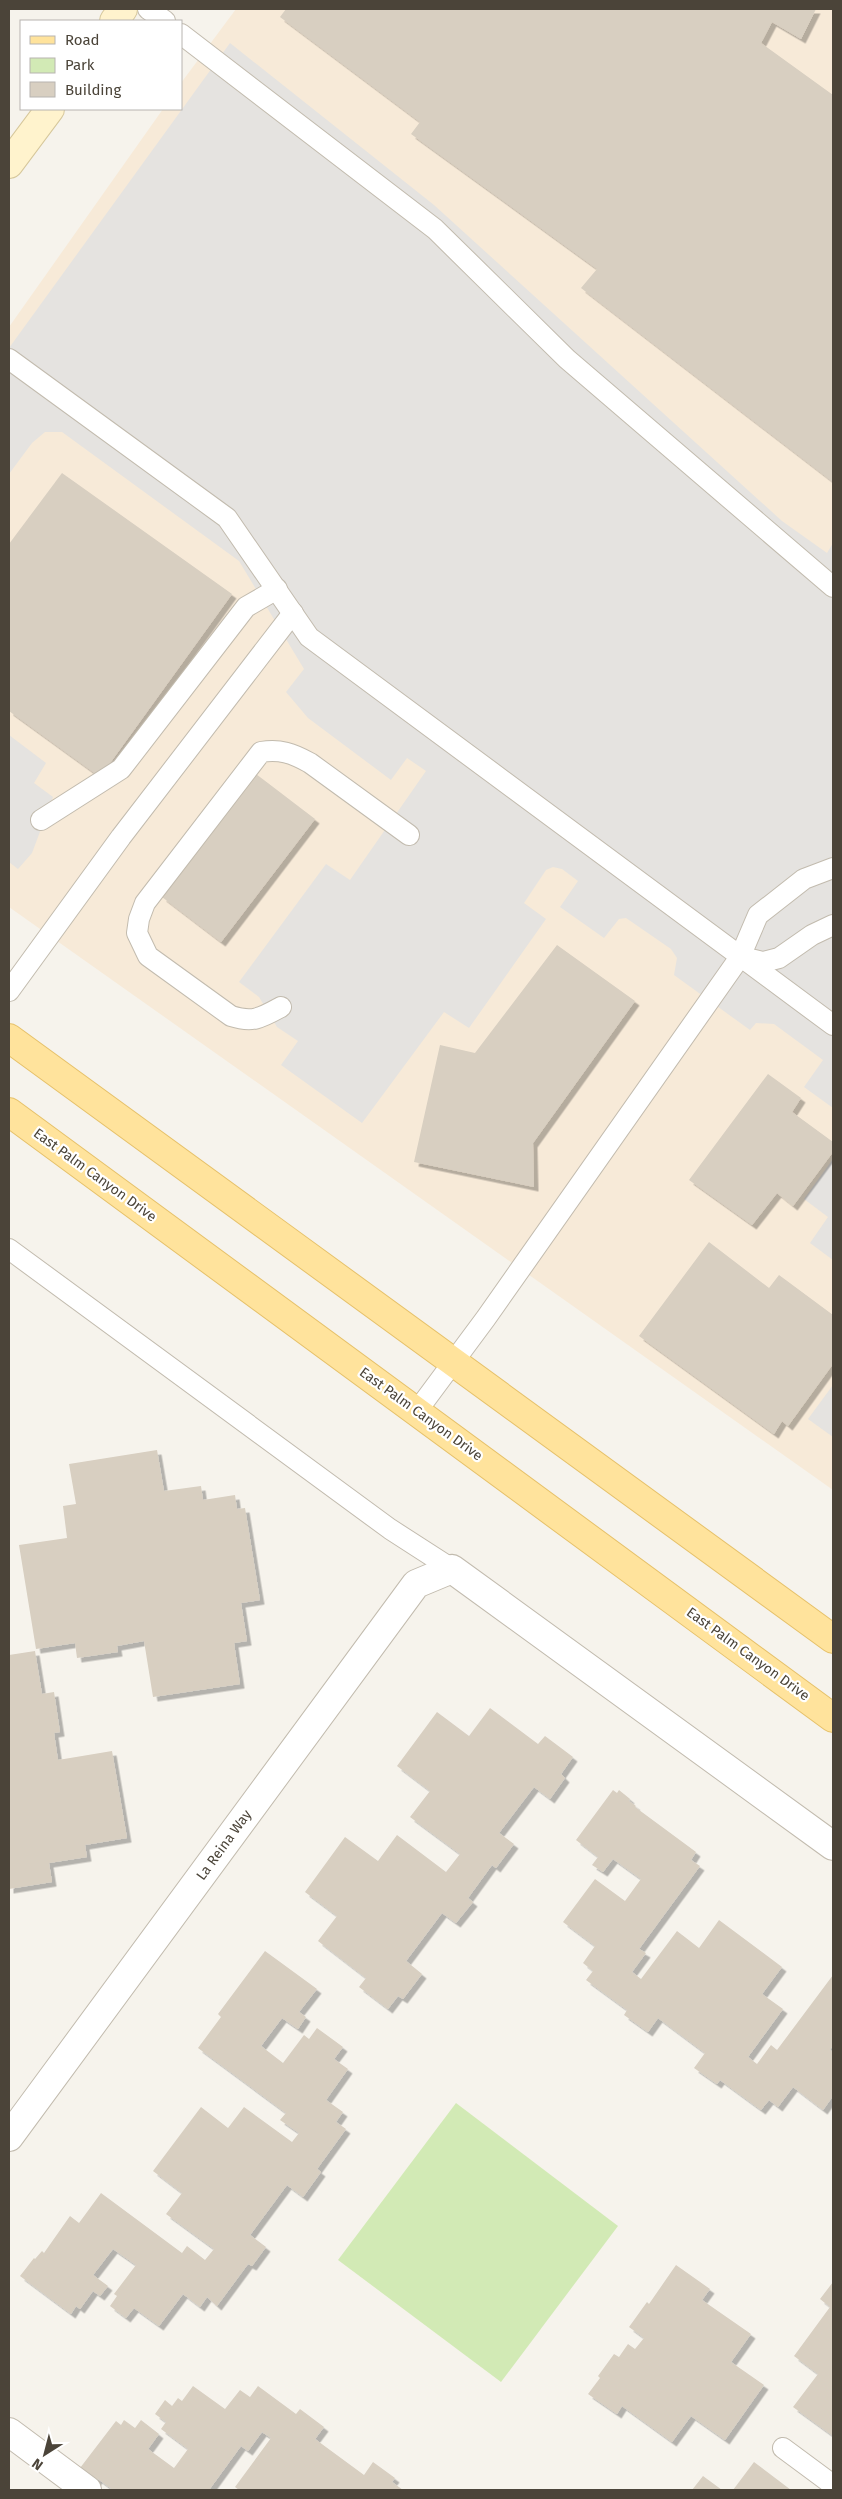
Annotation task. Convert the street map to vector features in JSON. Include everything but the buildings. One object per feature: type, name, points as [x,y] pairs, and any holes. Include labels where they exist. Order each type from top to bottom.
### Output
[{"type":"main road","points":[[9,1038],[833,1639]]},
{"type":"main road","name":"East Palm Canyon Drive","points":[[9,1112],[833,1718]]},
{"type":"street","points":[[115,20],[124,9]]},
{"type":"street","points":[[9,164],[49,110]]},
{"type":"street","points":[[452,1568],[833,1846]]},
{"type":"street","name":"La Reina Way","points":[[9,2137],[416,1584],[452,1568]]},
{"type":"street","points":[[9,2432],[87,2490]]},
{"type":"lane","points":[[148,9],[163,20]]},
{"type":"lane","points":[[182,35],[435,229],[567,359],[833,587]]},
{"type":"lane","points":[[9,359],[227,518],[310,637],[833,1025]]},
{"type":"lane","points":[[41,820],[120,768],[246,607],[276,589]]},
{"type":"lane","points":[[9,991],[121,837],[293,613]]},
{"type":"lane","points":[[280,1007],[265,1016],[246,1021],[231,1016],[148,956],[137,933],[139,919],[145,902],[260,752],[276,750],[310,763],[409,835]]},
{"type":"lane","points":[[417,1411],[454,1363],[740,957],[758,915],[804,879],[833,868]]},
{"type":"lane","points":[[740,957],[763,962],[779,958],[812,935],[833,925]]},
{"type":"lane","points":[[9,1249],[390,1529],[452,1568]]},
{"type":"lane","points":[[783,2448],[833,2486]]},
{"type":"shaded area","points":[[236,9],[833,9],[833,1490],[9,907],[9,327],[162,110],[182,110],[182,82]]},
{"type":"shaded area","points":[[230,43],[434,205],[782,521],[827,553],[833,543],[833,1108],[804,1087],[823,1060],[774,1024],[756,1023],[750,1030],[674,975],[677,958],[671,949],[626,918],[619,919],[604,938],[560,907],[578,881],[562,869],[553,867],[546,870],[524,903],[546,919],[469,1028],[444,1012],[362,1123],[281,1065],[298,1041],[277,1027],[259,997],[239,982],[326,864],[350,880],[426,771],[407,758],[391,780],[308,718],[286,692],[304,669],[239,561],[62,432],[45,432],[32,443],[9,474],[9,348]]},
{"type":"shaded area","points":[[9,735],[46,763],[34,783],[53,797],[32,853],[18,869],[9,862]]},
{"type":"shaded area","points":[[833,1159],[833,1260],[810,1243],[828,1217],[804,1199]]},
{"type":"shaded area","points":[[833,1385],[833,1437],[808,1419]]},
{"type":"green space","points":[[456,2103],[618,2226],[501,2382],[338,2260]]}]
